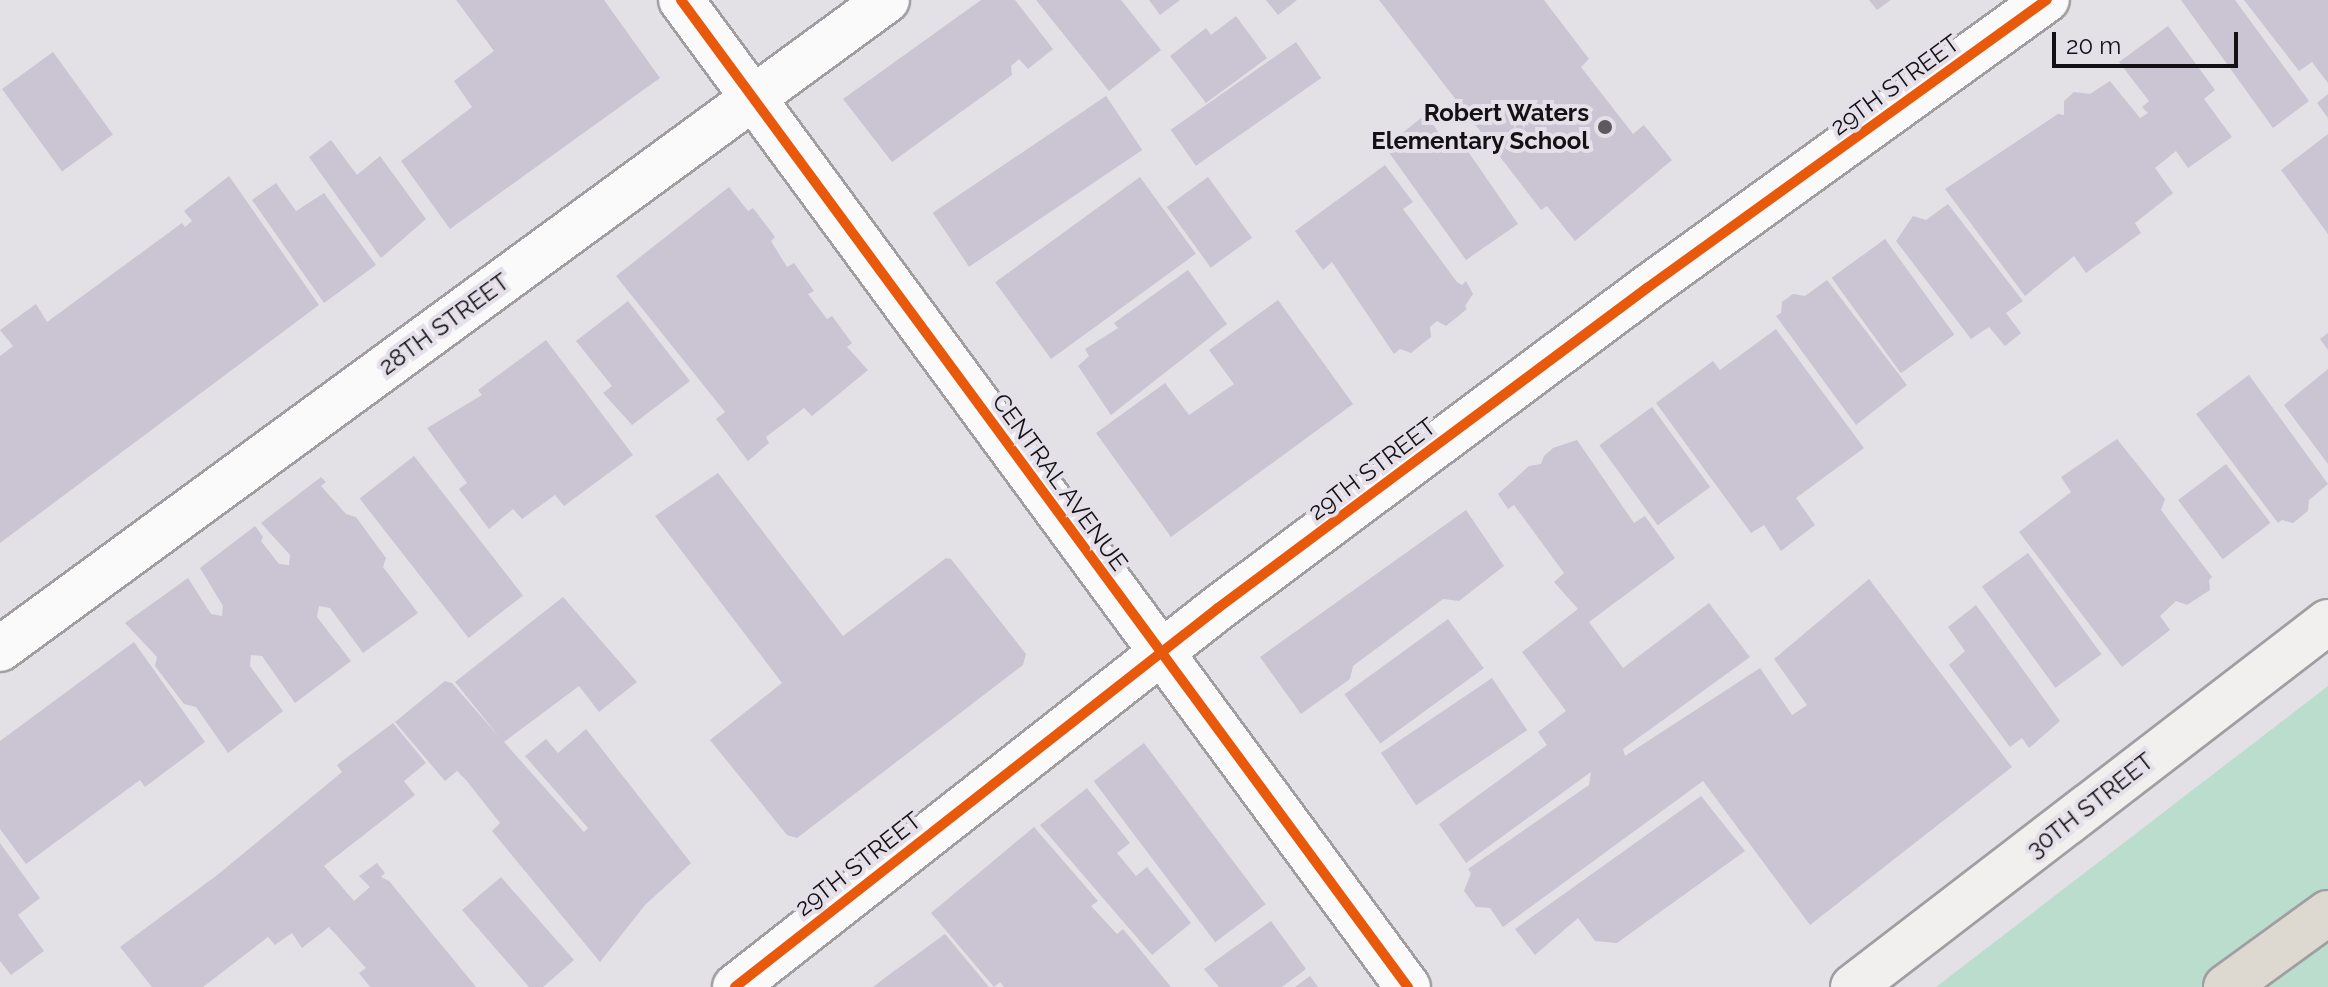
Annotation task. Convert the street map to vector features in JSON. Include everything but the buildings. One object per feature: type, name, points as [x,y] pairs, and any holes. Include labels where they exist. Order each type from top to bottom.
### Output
[{"type":"highway","points":[[2226,987],[2328,913]]},
{"type":"main road","name":"30TH STREET","points":[[1853,987],[2328,622]]},
{"type":"street","name":"CENTRAL AVENUE","points":[[681,0],[1408,987]]},
{"type":"street","name":"28TH STREET","points":[[0,649],[887,0]]},
{"type":"street","name":"29TH STREET","points":[[735,987],[1160,653],[1647,288],[2047,0]]},
{"type":"green space","points":[[2328,686],[2328,987],[1936,987]]},
{"type":"cycle path","points":[[681,0],[1408,987]]},
{"type":"cycle path","points":[[735,987],[1218,608],[1647,288],[2047,0]]},
{"type":"place","name":"Robert Waters Elementary School","points":[[1605,127]]}]
